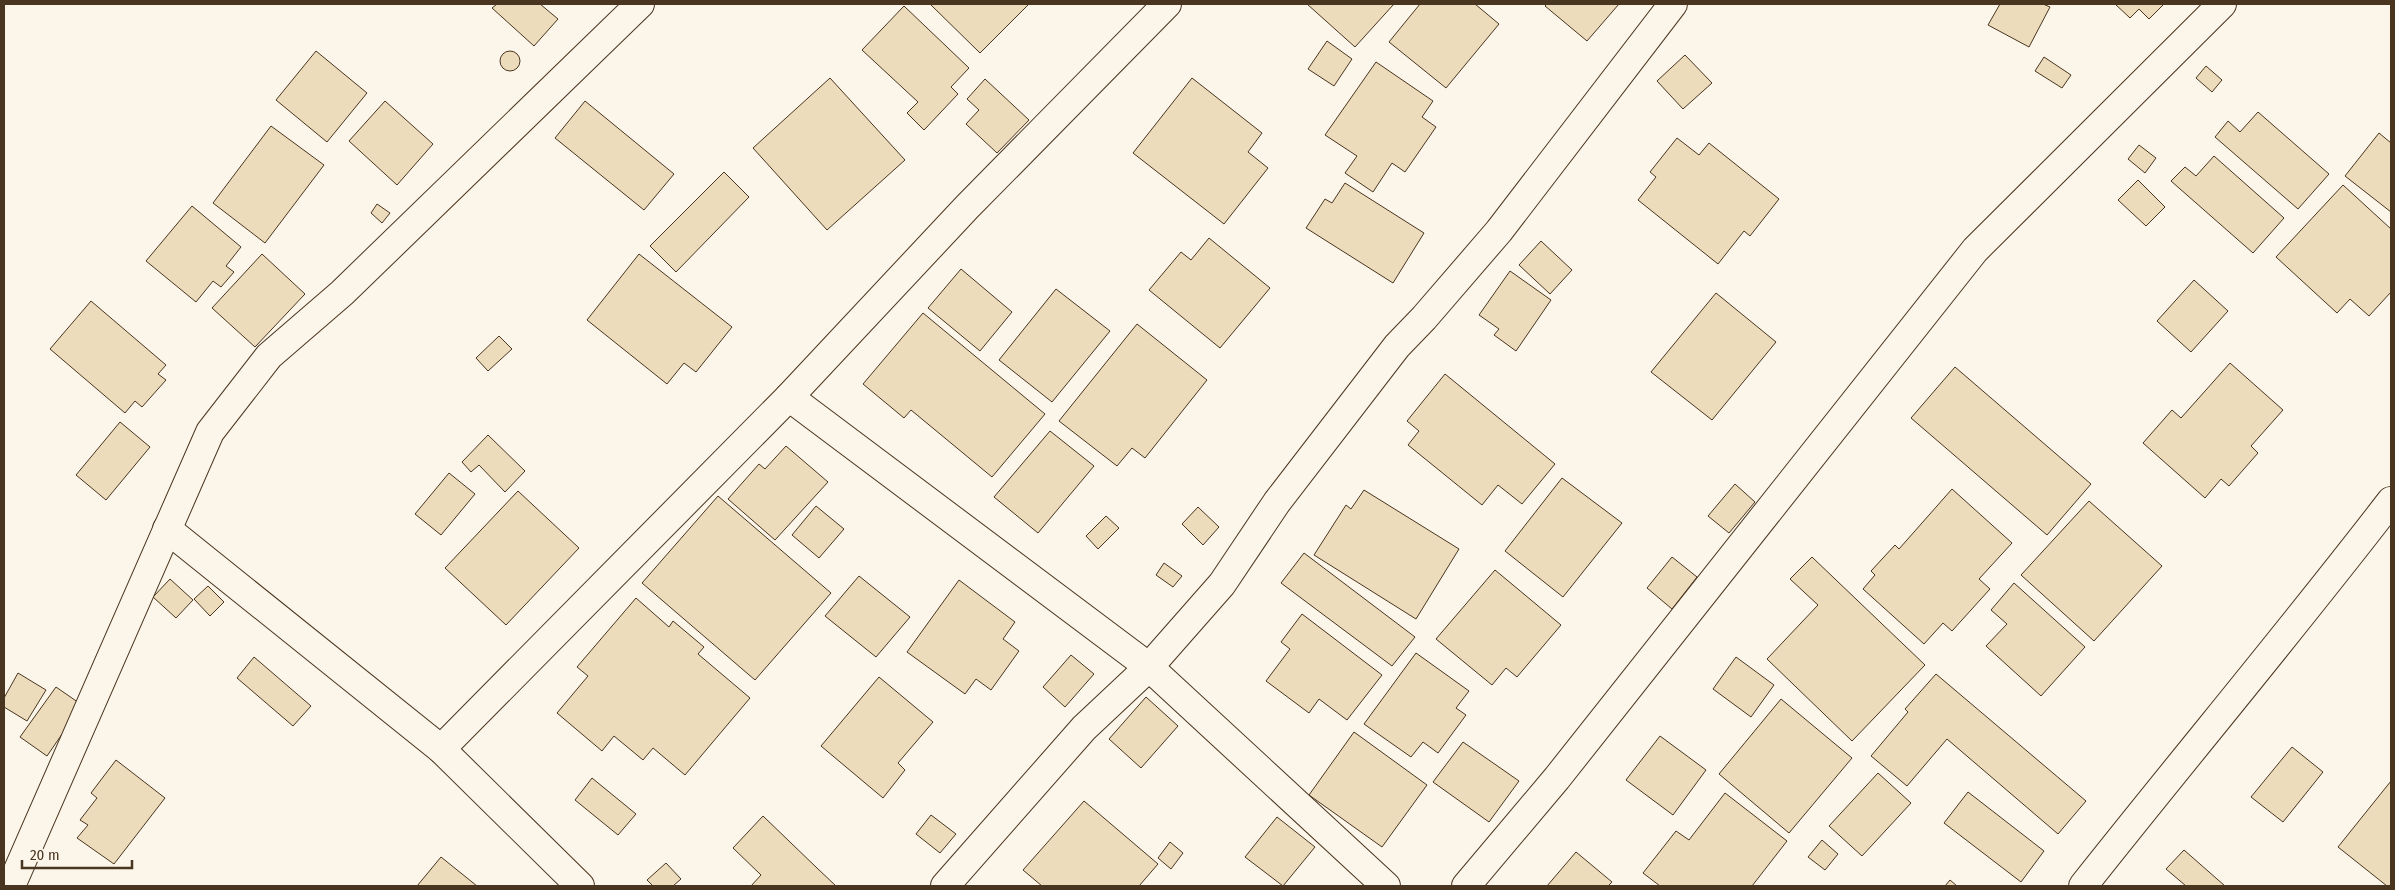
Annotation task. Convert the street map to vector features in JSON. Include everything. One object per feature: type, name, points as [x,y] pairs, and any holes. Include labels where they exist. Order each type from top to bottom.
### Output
[{"type":"street","points":[[11,886],[210,432],[269,356],[342,293],[640,4]]},
{"type":"street","points":[[442,749],[789,397],[967,207],[1167,4]]},
{"type":"street","points":[[945,886],[1084,728],[1149,666],[1222,584],[1277,502],[1397,346],[1424,318],[1499,231],[1673,4]]},
{"type":"street","points":[[1466,886],[1557,778],[1975,250],[2222,4]]},
{"type":"street","points":[[789,397],[1149,666],[1386,886]]},
{"type":"street","points":[[2083,886],[2315,599],[2391,501]]},
{"type":"street","points":[[167,529],[442,749],[580,886]]},
{"type":"building","points":[[497,4],[540,4],[558,19],[534,46],[492,8]]},
{"type":"building","points":[[930,4],[1029,4],[980,53]]},
{"type":"building","points":[[1307,4],[1394,4],[1355,47]]},
{"type":"building","points":[[1420,4],[1475,4],[1499,24],[1446,88],[1389,42]]},
{"type":"building","points":[[1547,4],[1619,4],[1587,41],[1545,6]]},
{"type":"building","points":[[2000,4],[2043,4],[2050,7],[2029,47],[1988,25]]},
{"type":"building","points":[[2115,4],[2164,4],[2149,19],[2139,9],[2130,18]]},
{"type":"building","points":[[904,6],[969,68],[951,87],[958,94],[924,130],[907,113],[918,102],[862,50]]},
{"type":"building","points":[[1327,41],[1352,59],[1334,86],[1308,69]]},
{"type":"building","points":[[316,51],[367,93],[327,142],[276,100]]},
{"type":"building","points":[[510,51],[517,54],[520,61],[517,68],[510,71],[503,68],[500,61],[503,54]]},
{"type":"building","points":[[1685,55],[1712,83],[1683,109],[1657,81]]},
{"type":"building","points":[[2044,57],[2071,75],[2062,88],[2035,71]]},
{"type":"building","points":[[1376,62],[1433,101],[1422,117],[1436,127],[1405,172],[1392,163],[1373,192],[1345,173],[1357,156],[1325,135]]},
{"type":"building","points":[[2206,66],[2222,80],[2212,92],[2196,78]]},
{"type":"building","points":[[830,78],[905,160],[827,230],[753,148]]},
{"type":"building","points":[[1192,78],[1262,133],[1248,152],[1268,168],[1224,224],[1133,153]]},
{"type":"building","points":[[985,79],[1029,120],[997,153],[966,124],[979,110],[967,99]]},
{"type":"building","points":[[385,101],[433,144],[397,185],[349,141]]},
{"type":"building","points":[[585,101],[674,174],[644,210],[555,138]]},
{"type":"building","points":[[2258,112],[2329,174],[2298,209],[2215,137],[2228,121],[2240,132]]},
{"type":"building","points":[[271,126],[324,165],[265,243],[213,203]]},
{"type":"building","points":[[2379,133],[2391,143],[2391,212],[2345,176]]},
{"type":"building","points":[[1677,138],[1699,155],[1709,143],[1779,199],[1750,236],[1744,231],[1718,264],[1638,200],[1656,177],[1650,172]]},
{"type":"building","points":[[2139,145],[2156,158],[2145,173],[2128,159]]},
{"type":"building","points":[[2214,156],[2284,218],[2253,253],[2171,181],[2185,167],[2196,176]]},
{"type":"building","points":[[724,172],[749,197],[676,272],[650,246]]},
{"type":"building","points":[[2138,180],[2165,207],[2146,226],[2118,200]]},
{"type":"building","points":[[1345,183],[1424,233],[1393,283],[1306,228],[1325,199],[1332,203]]},
{"type":"building","points":[[2343,185],[2391,229],[2391,292],[2369,316],[2350,299],[2337,313],[2276,257]]},
{"type":"building","points":[[377,204],[390,213],[382,223],[371,213]]},
{"type":"building","points":[[192,206],[241,247],[226,266],[234,272],[221,287],[213,281],[196,302],[146,261]]},
{"type":"building","points":[[1209,238],[1270,288],[1220,348],[1149,290],[1181,252],[1191,260]]},
{"type":"building","points":[[1541,241],[1572,270],[1550,294],[1519,265]]},
{"type":"building","points":[[262,254],[305,294],[255,347],[212,308]]},
{"type":"building","points":[[639,254],[732,327],[696,372],[684,363],[667,384],[587,320]]},
{"type":"building","points":[[961,269],[1012,312],[980,351],[928,308]]},
{"type":"building","points":[[1510,271],[1551,300],[1516,351],[1494,335],[1499,329],[1479,315]]},
{"type":"building","points":[[2194,280],[2228,311],[2191,352],[2157,321]]},
{"type":"building","points":[[1056,289],[1110,331],[1052,402],[999,360]]},
{"type":"building","points":[[1716,293],[1776,342],[1712,420],[1651,372]]},
{"type":"building","points":[[91,301],[166,365],[158,374],[166,380],[142,407],[135,401],[125,413],[50,349]]},
{"type":"building","points":[[923,313],[1045,414],[992,477],[911,410],[904,418],[863,384]]},
{"type":"building","points":[[1137,324],[1207,380],[1145,458],[1132,448],[1117,466],[1059,421]]},
{"type":"building","points":[[499,336],[512,349],[488,371],[476,358]]},
{"type":"building","points":[[2230,363],[2283,410],[2251,446],[2258,453],[2229,486],[2221,479],[2205,498],[2143,443],[2172,410],[2181,418]]},
{"type":"building","points":[[1955,367],[2091,484],[2047,535],[1911,418]]},
{"type":"building","points":[[1445,374],[1555,464],[1522,504],[1498,485],[1482,505],[1408,445],[1419,431],[1407,421]]},
{"type":"building","points":[[120,422],[150,447],[106,500],[76,475]]},
{"type":"building","points":[[1050,431],[1094,466],[1038,533],[994,497]]},
{"type":"building","points":[[488,435],[525,471],[505,492],[479,465],[471,472],[462,462]]},
{"type":"building","points":[[786,446],[828,482],[775,540],[728,499],[759,464],[765,469]]},
{"type":"building","points":[[449,473],[475,494],[441,535],[415,514]]},
{"type":"building","points":[[1562,478],[1622,523],[1563,597],[1505,551]]},
{"type":"building","points":[[1735,484],[1755,502],[1729,533],[1708,516]]},
{"type":"building","points":[[1952,489],[2012,543],[1979,579],[1990,589],[1952,631],[1943,623],[1924,644],[1863,589],[1875,575],[1871,571],[1895,545],[1899,549]]},
{"type":"building","points":[[1364,490],[1459,549],[1416,619],[1314,555],[1346,505],[1351,509]]},
{"type":"building","points":[[518,491],[579,548],[506,625],[445,568]]},
{"type":"building","points":[[718,496],[831,593],[755,680],[642,583]]},
{"type":"building","points":[[2089,501],[2162,566],[2094,641],[2021,575]]},
{"type":"building","points":[[816,506],[844,529],[819,558],[792,535]]},
{"type":"building","points":[[1198,507],[1219,527],[1203,545],[1182,524]]},
{"type":"building","points":[[1106,516],[1119,528],[1098,549],[1086,536]]},
{"type":"building","points":[[1304,553],[1415,637],[1392,666],[1281,583]]},
{"type":"building","points":[[1672,557],[1697,577],[1672,609],[1647,588]]},
{"type":"building","points":[[1812,557],[1925,665],[1852,741],[1767,659],[1818,605],[1790,579]]},
{"type":"building","points":[[1164,563],[1182,576],[1173,587],[1156,575]]},
{"type":"building","points":[[1495,570],[1561,625],[1517,677],[1506,668],[1492,685],[1436,639]]},
{"type":"building","points":[[859,576],[910,617],[876,657],[825,616]]},
{"type":"building","points":[[170,579],[193,600],[176,618],[153,597]]},
{"type":"building","points":[[959,580],[1015,622],[1003,639],[1019,651],[991,690],[976,679],[965,694],[907,652]]},
{"type":"building","points":[[2014,583],[2085,647],[2041,696],[1986,646],[2007,624],[1991,610]]},
{"type":"building","points":[[208,586],[224,602],[210,616],[194,599]]},
{"type":"building","points":[[636,598],[669,627],[673,621],[704,647],[698,654],[750,698],[685,775],[653,748],[643,760],[614,736],[602,751],[557,713],[588,676],[577,667]]},
{"type":"building","points":[[1302,614],[1382,675],[1347,720],[1319,699],[1309,713],[1266,681],[1290,649],[1281,642]]},
{"type":"building","points":[[1416,653],[1469,691],[1456,708],[1466,715],[1438,753],[1423,742],[1411,757],[1364,724]]},
{"type":"building","points":[[1071,655],[1094,674],[1065,707],[1043,687]]},
{"type":"building","points":[[254,657],[311,706],[293,726],[237,678]]},
{"type":"building","points":[[1736,657],[1774,685],[1751,717],[1713,689]]},
{"type":"building","points":[[18,673],[46,690],[27,721],[4,707],[4,698]]},
{"type":"building","points":[[1936,674],[2086,801],[2058,834],[1947,739],[1907,786],[1871,756],[1908,712],[1905,709]]},
{"type":"building","points":[[879,677],[933,722],[898,763],[905,770],[883,798],[821,746]]},
{"type":"building","points":[[56,687],[82,705],[47,756],[20,737]]},
{"type":"building","points":[[1146,697],[1178,726],[1141,768],[1109,739]]},
{"type":"building","points":[[1781,699],[1852,758],[1789,833],[1719,774]]},
{"type":"building","points":[[1354,732],[1427,785],[1382,847],[1309,795]]},
{"type":"building","points":[[1660,736],[1706,770],[1673,815],[1626,780]]},
{"type":"building","points":[[1463,742],[1519,781],[1489,822],[1433,782]]},
{"type":"building","points":[[2292,747],[2323,772],[2283,822],[2251,797]]},
{"type":"building","points":[[116,760],[165,798],[114,864],[77,838],[88,825],[80,820],[97,798],[91,793]]},
{"type":"building","points":[[1878,773],[1911,803],[1862,856],[1829,826]]},
{"type":"building","points":[[592,778],[636,814],[618,835],[575,800]]},
{"type":"building","points":[[2391,781],[2391,886],[2387,886],[2338,847]]},
{"type":"building","points":[[1968,792],[2044,851],[2021,882],[1944,823]]},
{"type":"building","points":[[1725,793],[1787,841],[1752,886],[1660,886],[1643,873],[1676,831],[1689,840]]},
{"type":"building","points":[[1084,801],[1158,864],[1139,886],[1042,886],[1023,870]]},
{"type":"building","points":[[931,815],[956,834],[940,853],[916,834]]},
{"type":"building","points":[[763,816],[836,886],[751,886],[761,875],[733,848]]},
{"type":"building","points":[[1277,817],[1315,847],[1283,886],[1245,857]]},
{"type":"building","points":[[1822,840],[1838,854],[1825,870],[1808,857]]},
{"type":"building","points":[[1170,842],[1183,853],[1171,869],[1158,858]]},
{"type":"building","points":[[2184,850],[2225,886],[2186,886],[2166,869]]},
{"type":"building","points":[[1576,852],[1612,882],[1608,886],[1547,886]]},
{"type":"building","points":[[441,857],[477,886],[417,886]]},
{"type":"building","points":[[666,863],[681,879],[673,886],[653,886],[647,880]]},
{"type":"building","points":[[1950,880],[1957,886],[1945,886]]}]
